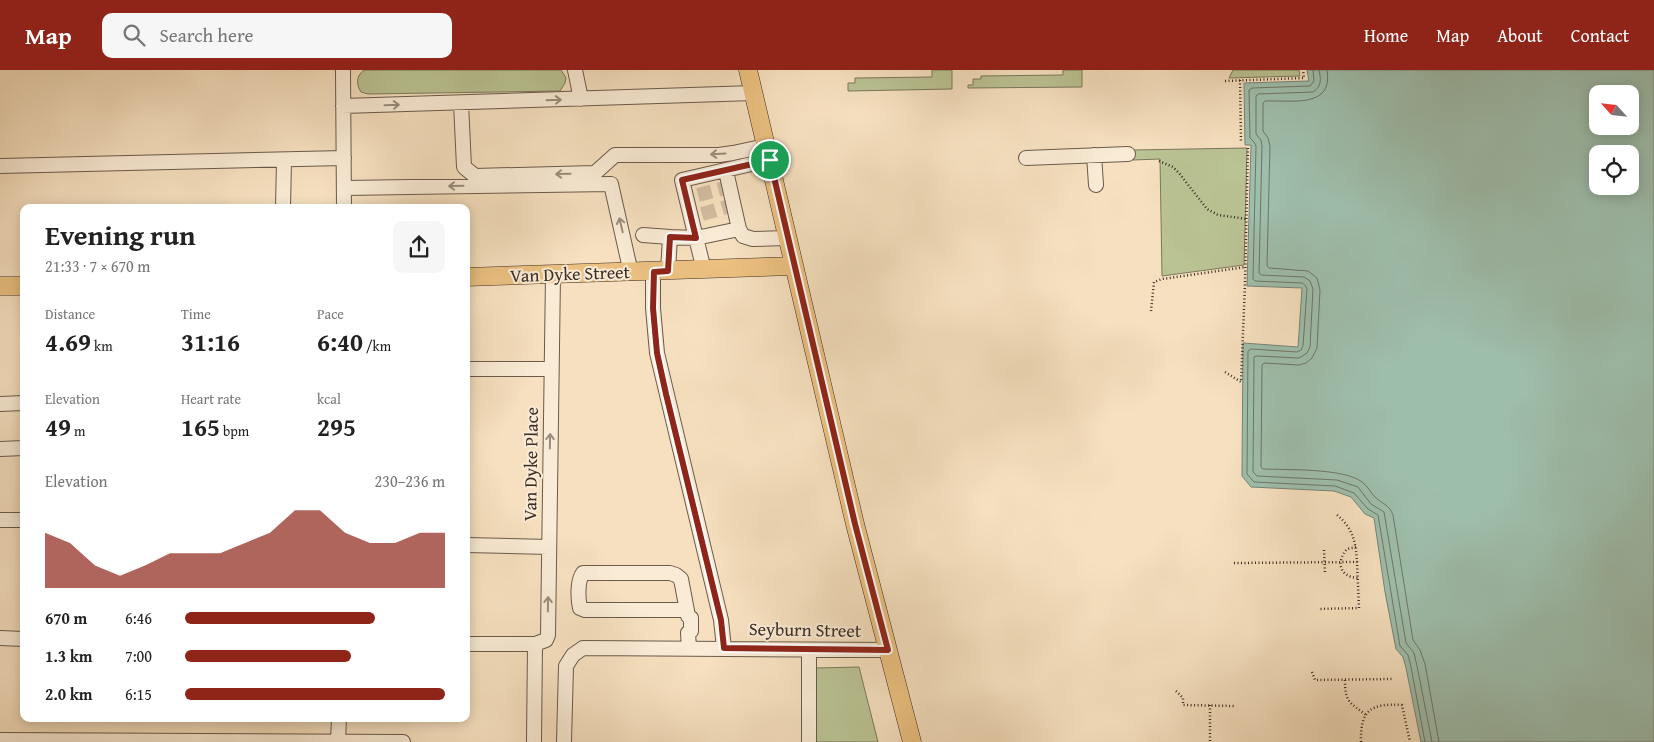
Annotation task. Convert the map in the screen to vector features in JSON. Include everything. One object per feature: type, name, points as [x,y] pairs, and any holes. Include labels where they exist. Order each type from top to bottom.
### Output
[{"type":"main road","points":[[748,70],[855,524],[912,742]]},
{"type":"main road","name":"Van Dyke Street","points":[[470,277],[794,266]]},
{"type":"main road","points":[[0,286],[20,286]]},
{"type":"street","points":[[343,70],[344,204]]},
{"type":"street","points":[[575,70],[581,99]]},
{"type":"street","points":[[343,106],[754,93]]},
{"type":"street","points":[[461,103],[464,167],[475,176],[595,173],[615,155],[768,153]]},
{"type":"street","points":[[704,270],[696,238],[697,216],[692,197],[682,180],[726,171],[768,153]]},
{"type":"street","points":[[1026,158],[1128,154]]},
{"type":"street","points":[[1094,156],[1096,185]]},
{"type":"street","points":[[0,166],[344,158]]},
{"type":"street","points":[[284,160],[284,204]]},
{"type":"street","points":[[726,171],[731,206],[743,236],[753,239],[788,238]]},
{"type":"street","points":[[344,188],[612,184],[631,272]]},
{"type":"street","points":[[643,235],[696,238],[739,228]]},
{"type":"street","points":[[670,237],[653,308],[657,353],[721,620],[724,648]]},
{"type":"street","name":"Van Dyke Place","points":[[535,644],[546,640],[548,635],[553,275]]},
{"type":"street","points":[[470,369],[551,369]]},
{"type":"street","points":[[0,404],[20,403]]},
{"type":"street","points":[[0,449],[20,448]]},
{"type":"street","points":[[0,520],[20,520]]},
{"type":"street","points":[[470,545],[549,547]]},
{"type":"street","points":[[687,613],[585,610],[580,608],[579,604],[580,577],[582,573],[670,573],[676,575],[681,579],[687,613],[684,618],[684,630],[688,633],[689,648]]},
{"type":"street","points":[[0,638],[20,639]]},
{"type":"street","points":[[470,644],[535,644],[534,742]]},
{"type":"street","name":"Seyburn Street","points":[[564,742],[565,673],[568,660],[583,648],[888,650]]},
{"type":"street","points":[[808,742],[809,650]]},
{"type":"street","points":[[338,722],[338,741]]},
{"type":"street","points":[[0,740],[403,742]]},
{"type":"path","points":[[1224,81],[1304,78],[1303,70]]},
{"type":"path","points":[[1240,80],[1241,144]]},
{"type":"path","points":[[1225,372],[1241,382],[1246,267],[1248,147]]},
{"type":"path","points":[[1158,161],[1173,167],[1179,172],[1207,209],[1218,215],[1247,219]]},
{"type":"path","points":[[1151,311],[1154,282],[1162,279],[1246,267]]},
{"type":"path","points":[[1318,609],[1360,608],[1356,547],[1352,533],[1337,515]]},
{"type":"path","points":[[1356,547],[1347,549],[1340,563],[1342,571],[1347,575],[1358,578]]},
{"type":"path","points":[[1324,550],[1324,574]]},
{"type":"path","points":[[1234,563],[1357,562]]},
{"type":"path","points":[[1312,672],[1314,680],[1393,679]]},
{"type":"path","points":[[1345,680],[1344,695],[1347,700],[1366,715]]},
{"type":"path","points":[[1176,691],[1183,698],[1183,705],[1235,706]]},
{"type":"path","points":[[1361,742],[1361,727],[1366,715],[1381,704],[1402,705],[1410,742]]},
{"type":"path","points":[[1210,705],[1210,742]]},
{"type":"shaded area","points":[[364,70],[561,70],[566,78],[560,91],[368,94],[361,92],[358,86],[358,77]]},
{"type":"shaded area","points":[[932,70],[952,70],[952,89],[848,91],[848,83],[855,83],[855,78],[932,77]]},
{"type":"shaded area","points":[[1063,70],[1082,70],[1082,87],[968,88],[968,85],[973,85],[973,79],[981,79],[981,76],[1063,75]]},
{"type":"shaded area","points":[[1233,70],[1299,70],[1300,76],[1229,78]]},
{"type":"shaded area","points":[[1247,148],[1244,265],[1162,276],[1160,159],[1133,160],[1133,150]]},
{"type":"shaded area","points":[[859,667],[878,742],[815,742],[816,668]]},
{"type":"water","points":[[1307,70],[1654,70],[1654,742],[1421,742],[1406,668],[1403,657],[1396,649],[1374,518],[1365,514],[1351,497],[1334,491],[1251,487],[1242,476],[1243,343],[1298,347],[1302,288],[1247,286],[1251,145],[1245,145],[1244,83],[1309,81]]},
{"type":"tunnel","points":[[698,195],[725,188]]},
{"type":"tunnel","points":[[702,214],[730,206]]},
{"type":"route","points":[[770,160],[855,524],[888,650],[724,648],[721,620],[657,353],[653,308],[654,272],[668,271],[670,237],[696,238],[682,180],[770,160]]}]
